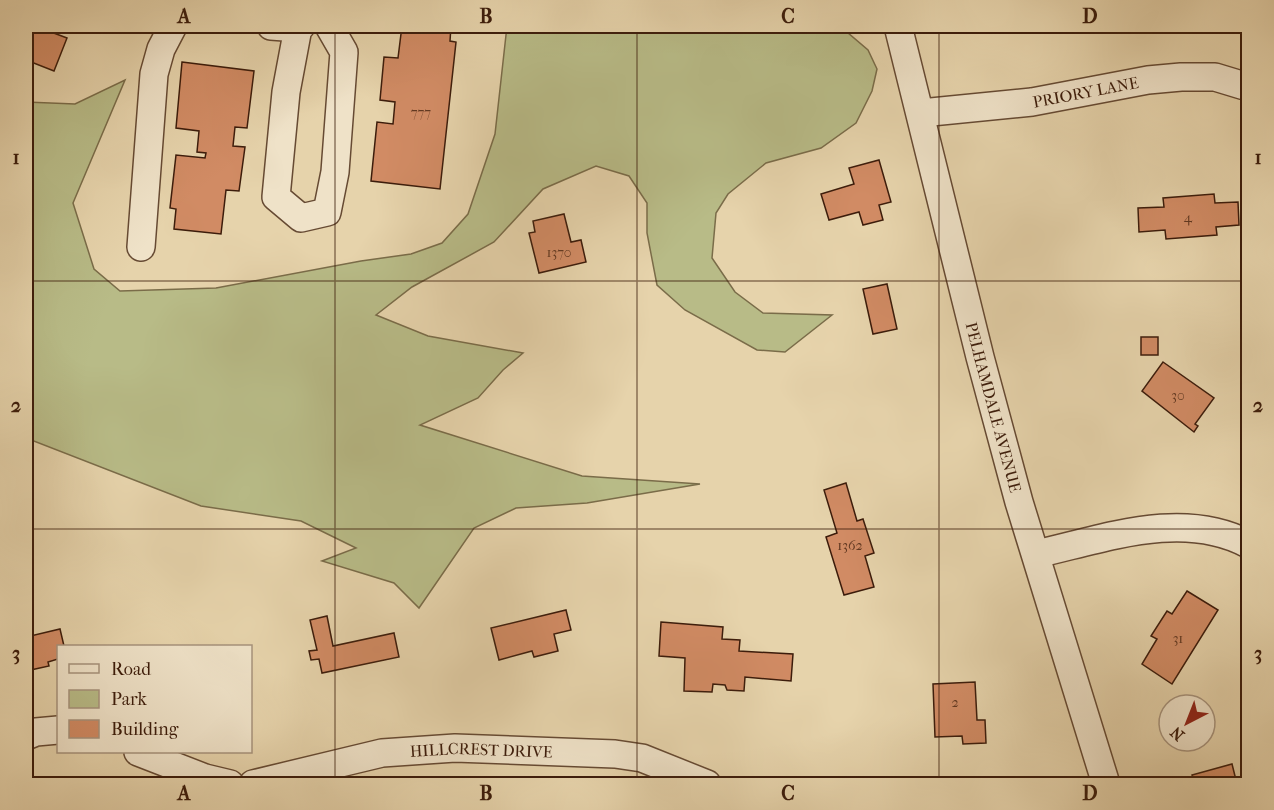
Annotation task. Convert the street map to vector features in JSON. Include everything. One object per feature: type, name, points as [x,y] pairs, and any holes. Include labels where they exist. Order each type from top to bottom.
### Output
[{"type":"street","points":[[141,247],[153,74],[161,49],[173,26]]},
{"type":"street","points":[[271,26],[299,27],[286,92],[276,197],[301,218],[327,212],[335,172],[344,52],[329,26]]},
{"type":"street","name":"PELHAMDALE AVENUE","points":[[898,26],[980,357],[1019,502],[1106,784]]},
{"type":"street","name":"PRIORY LANE","points":[[921,113],[1032,102],[1148,80],[1181,77],[1215,77],[1248,87]]},
{"type":"street","points":[[1036,554],[1150,529],[1191,527],[1231,535],[1248,544]]},
{"type":"street","points":[[26,736],[36,732],[57,730]]},
{"type":"street","name":"HILLCREST DRIVE","points":[[253,784],[382,753],[424,748],[615,754],[642,758],[707,784]]},
{"type":"street","points":[[141,753],[205,778],[230,784]]},
{"type":"green space","points":[[507,26],[829,26],[848,33],[868,50],[877,69],[872,91],[856,123],[821,148],[766,163],[728,194],[716,213],[712,258],[735,292],[763,313],[832,315],[785,352],[757,350],[685,310],[657,285],[647,233],[647,203],[629,176],[596,166],[543,189],[494,242],[412,287],[376,315],[428,336],[523,353],[503,370],[478,398],[420,425],[582,476],[700,484],[587,503],[516,508],[474,528],[419,608],[394,583],[322,561],[356,548],[301,521],[201,506],[26,438],[26,102],[75,104],[125,80],[73,203],[94,269],[120,291],[216,288],[411,254],[442,243],[468,214],[495,134]]},
{"type":"building","points":[[35,26],[67,38],[54,71],[26,60],[26,30],[32,33]]},
{"type":"building","points":[[402,26],[451,26],[450,41],[456,42],[440,189],[371,181],[377,122],[393,124],[395,102],[380,100],[384,57],[398,58]]},
{"type":"building","points":[[182,62],[254,71],[247,128],[235,127],[233,146],[245,147],[239,191],[226,190],[221,234],[174,229],[176,209],[170,208],[176,155],[205,158],[206,153],[197,152],[199,131],[176,128]]},
{"type":"building","points":[[879,160],[891,202],[879,205],[883,220],[863,225],[859,212],[829,220],[821,194],[854,184],[849,168]]},
{"type":"building","points":[[1214,194],[1215,203],[1238,202],[1239,225],[1216,227],[1217,235],[1166,239],[1165,230],[1139,232],[1138,208],[1164,207],[1163,198]]},
{"type":"building","points":[[564,214],[571,242],[581,240],[586,262],[539,273],[529,233],[535,232],[533,221]]},
{"type":"building","points":[[887,284],[897,329],[873,334],[863,289]]},
{"type":"building","points":[[1141,337],[1158,337],[1158,355],[1141,355]]},
{"type":"building","points":[[1163,362],[1214,398],[1195,424],[1198,426],[1194,432],[1142,391]]},
{"type":"building","points":[[846,483],[857,521],[863,519],[874,553],[865,556],[874,587],[844,595],[826,537],[837,533],[824,490]]},
{"type":"building","points":[[1187,591],[1218,610],[1172,684],[1142,664],[1157,639],[1151,636],[1167,611],[1172,614]]},
{"type":"building","points":[[566,610],[571,630],[554,634],[558,651],[534,657],[532,651],[499,660],[491,628]]},
{"type":"building","points":[[327,616],[333,646],[394,633],[399,657],[322,673],[319,659],[311,660],[309,651],[317,650],[310,620]]},
{"type":"building","points":[[661,622],[723,627],[722,639],[740,640],[739,651],[793,654],[791,681],[745,677],[744,691],[727,690],[725,685],[713,684],[712,692],[684,691],[685,658],[659,656]]},
{"type":"building","points":[[60,629],[64,645],[57,645],[57,659],[48,662],[49,666],[26,671],[26,637]]},
{"type":"building","points":[[975,682],[977,720],[985,720],[986,743],[963,744],[962,736],[935,737],[933,684]]},
{"type":"building","points":[[1232,764],[1237,784],[1195,784],[1192,775]]}]
